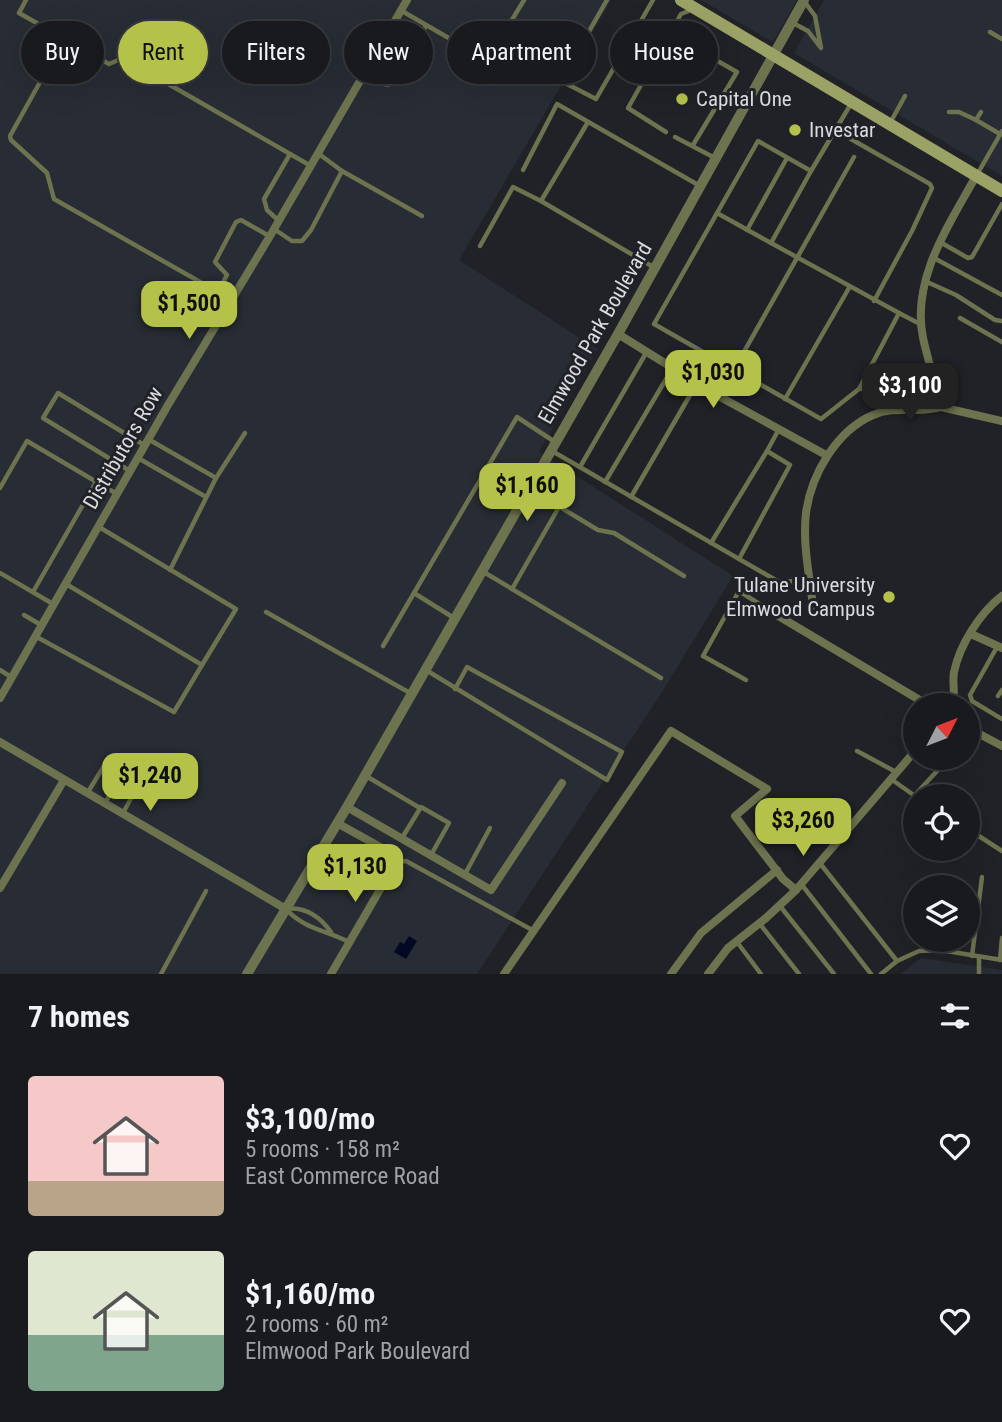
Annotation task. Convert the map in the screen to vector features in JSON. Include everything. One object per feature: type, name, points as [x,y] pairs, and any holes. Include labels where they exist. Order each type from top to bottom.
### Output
[{"type":"main road","points":[[681,0],[698,4],[774,54],[1002,191]]},
{"type":"street","name":"Distributors Row","points":[[395,21],[407,0]]},
{"type":"street","name":"Elmwood Park Boulevard","points":[[247,974],[347,807],[618,334],[804,1]]},
{"type":"street","name":"Distributors Row","points":[[0,698],[146,442],[359,84]]},
{"type":"street","points":[[942,407],[923,336],[922,298],[940,242],[976,176]]},
{"type":"street","points":[[618,334],[719,396],[826,456]]},
{"type":"street","points":[[814,615],[806,542],[806,512],[826,456],[839,438],[874,414],[900,409],[942,407],[1002,421]]},
{"type":"street","points":[[953,693],[955,670],[971,634],[987,608],[1002,596]]},
{"type":"street","points":[[765,608],[908,693]]},
{"type":"street","points":[[971,634],[1000,647]]},
{"type":"street","points":[[504,974],[671,731],[767,789],[736,816],[777,870],[799,887]]},
{"type":"street","points":[[980,734],[1002,746]]},
{"type":"street","points":[[0,742],[286,909]]},
{"type":"street","points":[[708,974],[728,948],[799,887],[903,764]]},
{"type":"street","points":[[0,888],[64,780]]},
{"type":"street","points":[[347,807],[491,890],[562,783]]},
{"type":"street","points":[[331,974],[396,862],[391,853],[337,823]]},
{"type":"street","points":[[671,974],[701,933],[777,870]]},
{"type":"lane","points":[[26,0],[19,13],[33,21]]},
{"type":"lane","points":[[511,21],[524,0]]},
{"type":"lane","points":[[607,0],[564,75],[567,83],[596,99],[653,0]]},
{"type":"lane","points":[[792,23],[808,31],[821,48],[815,16],[804,1]]},
{"type":"lane","points":[[677,21],[681,14],[698,4]]},
{"type":"lane","points":[[401,11],[418,21]]},
{"type":"lane","points":[[990,32],[1002,39]]},
{"type":"lane","points":[[104,61],[109,64],[123,58],[311,166]]},
{"type":"lane","points":[[693,145],[737,72],[718,61]]},
{"type":"lane","points":[[39,84],[10,136],[12,141],[47,173],[54,199],[231,299]]},
{"type":"lane","points":[[642,84],[628,108],[666,132]]},
{"type":"lane","points":[[890,124],[905,96]]},
{"type":"lane","points":[[771,243],[852,101]]},
{"type":"lane","points":[[523,170],[558,104],[700,187]]},
{"type":"lane","points":[[949,112],[959,111],[1001,136],[976,176]]},
{"type":"lane","points":[[976,120],[981,112]]},
{"type":"lane","points":[[541,201],[588,122]]},
{"type":"lane","points":[[835,130],[930,184],[932,188],[874,301]]},
{"type":"lane","points":[[675,137],[716,158]]},
{"type":"lane","points":[[811,172],[758,141],[654,324],[821,419],[859,389],[899,313]]},
{"type":"lane","points":[[318,153],[342,171],[422,216]]},
{"type":"lane","points":[[279,221],[267,210],[264,199],[290,154]]},
{"type":"lane","points":[[719,396],[854,157]]},
{"type":"lane","points":[[747,230],[787,158]]},
{"type":"lane","points":[[217,293],[227,275],[215,262],[236,222],[242,219],[292,241],[302,241],[311,230],[342,171]]},
{"type":"lane","points":[[480,246],[513,187],[655,268]]},
{"type":"lane","points":[[940,242],[968,258],[972,257],[1002,204]]},
{"type":"lane","points":[[717,213],[849,288],[923,325]]},
{"type":"lane","points":[[933,258],[1002,295]]},
{"type":"lane","points":[[927,282],[956,295],[995,320],[1002,321]]},
{"type":"lane","points":[[785,399],[849,288]]},
{"type":"lane","points":[[960,318],[1002,342]]},
{"type":"lane","points":[[580,467],[647,352]]},
{"type":"lane","points":[[605,482],[673,368]]},
{"type":"lane","points":[[859,389],[909,382]]},
{"type":"lane","points":[[631,497],[697,383]]},
{"type":"lane","points":[[130,471],[43,418],[58,393],[216,478]]},
{"type":"lane","points":[[383,646],[517,417],[580,467],[779,582],[811,580]]},
{"type":"lane","points":[[711,543],[779,429]]},
{"type":"lane","points":[[170,570],[216,478],[245,432]]},
{"type":"lane","points":[[0,488],[27,441],[117,494]]},
{"type":"lane","points":[[739,559],[790,465],[767,451]]},
{"type":"lane","points":[[138,457],[206,497]]},
{"type":"lane","points":[[485,473],[559,507],[598,530],[614,533],[684,576]]},
{"type":"lane","points":[[33,592],[96,481]]},
{"type":"lane","points":[[512,589],[559,507]]},
{"type":"lane","points":[[36,636],[174,712],[236,609],[98,527]]},
{"type":"lane","points":[[481,570],[661,678]]},
{"type":"lane","points":[[0,573],[54,604]]},
{"type":"lane","points":[[66,583],[202,665]]},
{"type":"lane","points":[[746,680],[703,656],[739,591],[765,608]]},
{"type":"lane","points":[[414,593],[454,618]]},
{"type":"lane","points":[[266,612],[411,694]]},
{"type":"lane","points":[[24,615],[41,625]]},
{"type":"lane","points":[[1000,647],[970,695],[972,701],[1002,719]]},
{"type":"lane","points":[[425,670],[456,689],[607,780],[622,752],[467,667],[456,689]]},
{"type":"lane","points":[[0,670],[12,677]]},
{"type":"lane","points":[[998,696],[1002,690]]},
{"type":"lane","points":[[857,751],[903,785]]},
{"type":"lane","points":[[87,793],[107,761],[141,780],[122,813]]},
{"type":"lane","points":[[925,784],[938,770]]},
{"type":"lane","points":[[105,804],[124,771]]},
{"type":"lane","points":[[365,775],[449,823],[430,855]]},
{"type":"lane","points":[[401,839],[420,808]]},
{"type":"lane","points":[[464,875],[490,828]]},
{"type":"lane","points":[[980,837],[1002,851]]},
{"type":"lane","points":[[396,862],[406,861],[534,930]]},
{"type":"lane","points":[[818,862],[897,961]]},
{"type":"lane","points":[[972,956],[982,877]]},
{"type":"lane","points":[[799,887],[870,974]]},
{"type":"lane","points":[[161,974],[206,891]]},
{"type":"lane","points":[[780,906],[834,974]]},
{"type":"lane","points":[[286,909],[299,907],[322,920],[331,932],[349,942]]},
{"type":"lane","points":[[286,909],[296,920],[317,931],[331,932]]},
{"type":"lane","points":[[760,923],[799,974]]},
{"type":"lane","points":[[881,974],[897,961],[919,951],[940,950],[1001,960],[1002,938]]},
{"type":"lane","points":[[737,941],[761,974]]},
{"type":"lane","points":[[979,957],[979,974]]},
{"type":"shaded area","points":[[0,0],[611,0],[596,26],[596,21],[447,21],[447,84],[562,84],[459,260],[597,349],[539,452],[733,576],[662,692],[477,974],[0,974]]},
{"type":"shaded area","points":[[701,0],[797,0],[773,42]]},
{"type":"shaded area","points":[[824,0],[1002,0],[1002,176],[794,53]]},
{"type":"shaded area","points":[[921,958],[1002,970],[1002,974],[901,974]]},
{"type":"water","points":[[409,936],[417,941],[406,959],[394,952],[400,942],[404,944]]},
{"type":"place","name":"Capital One","points":[[682,99]]},
{"type":"place","name":"Investar","points":[[795,130]]},
{"type":"place","name":"Tulane University Elmwood Campus","points":[[889,597]]}]
